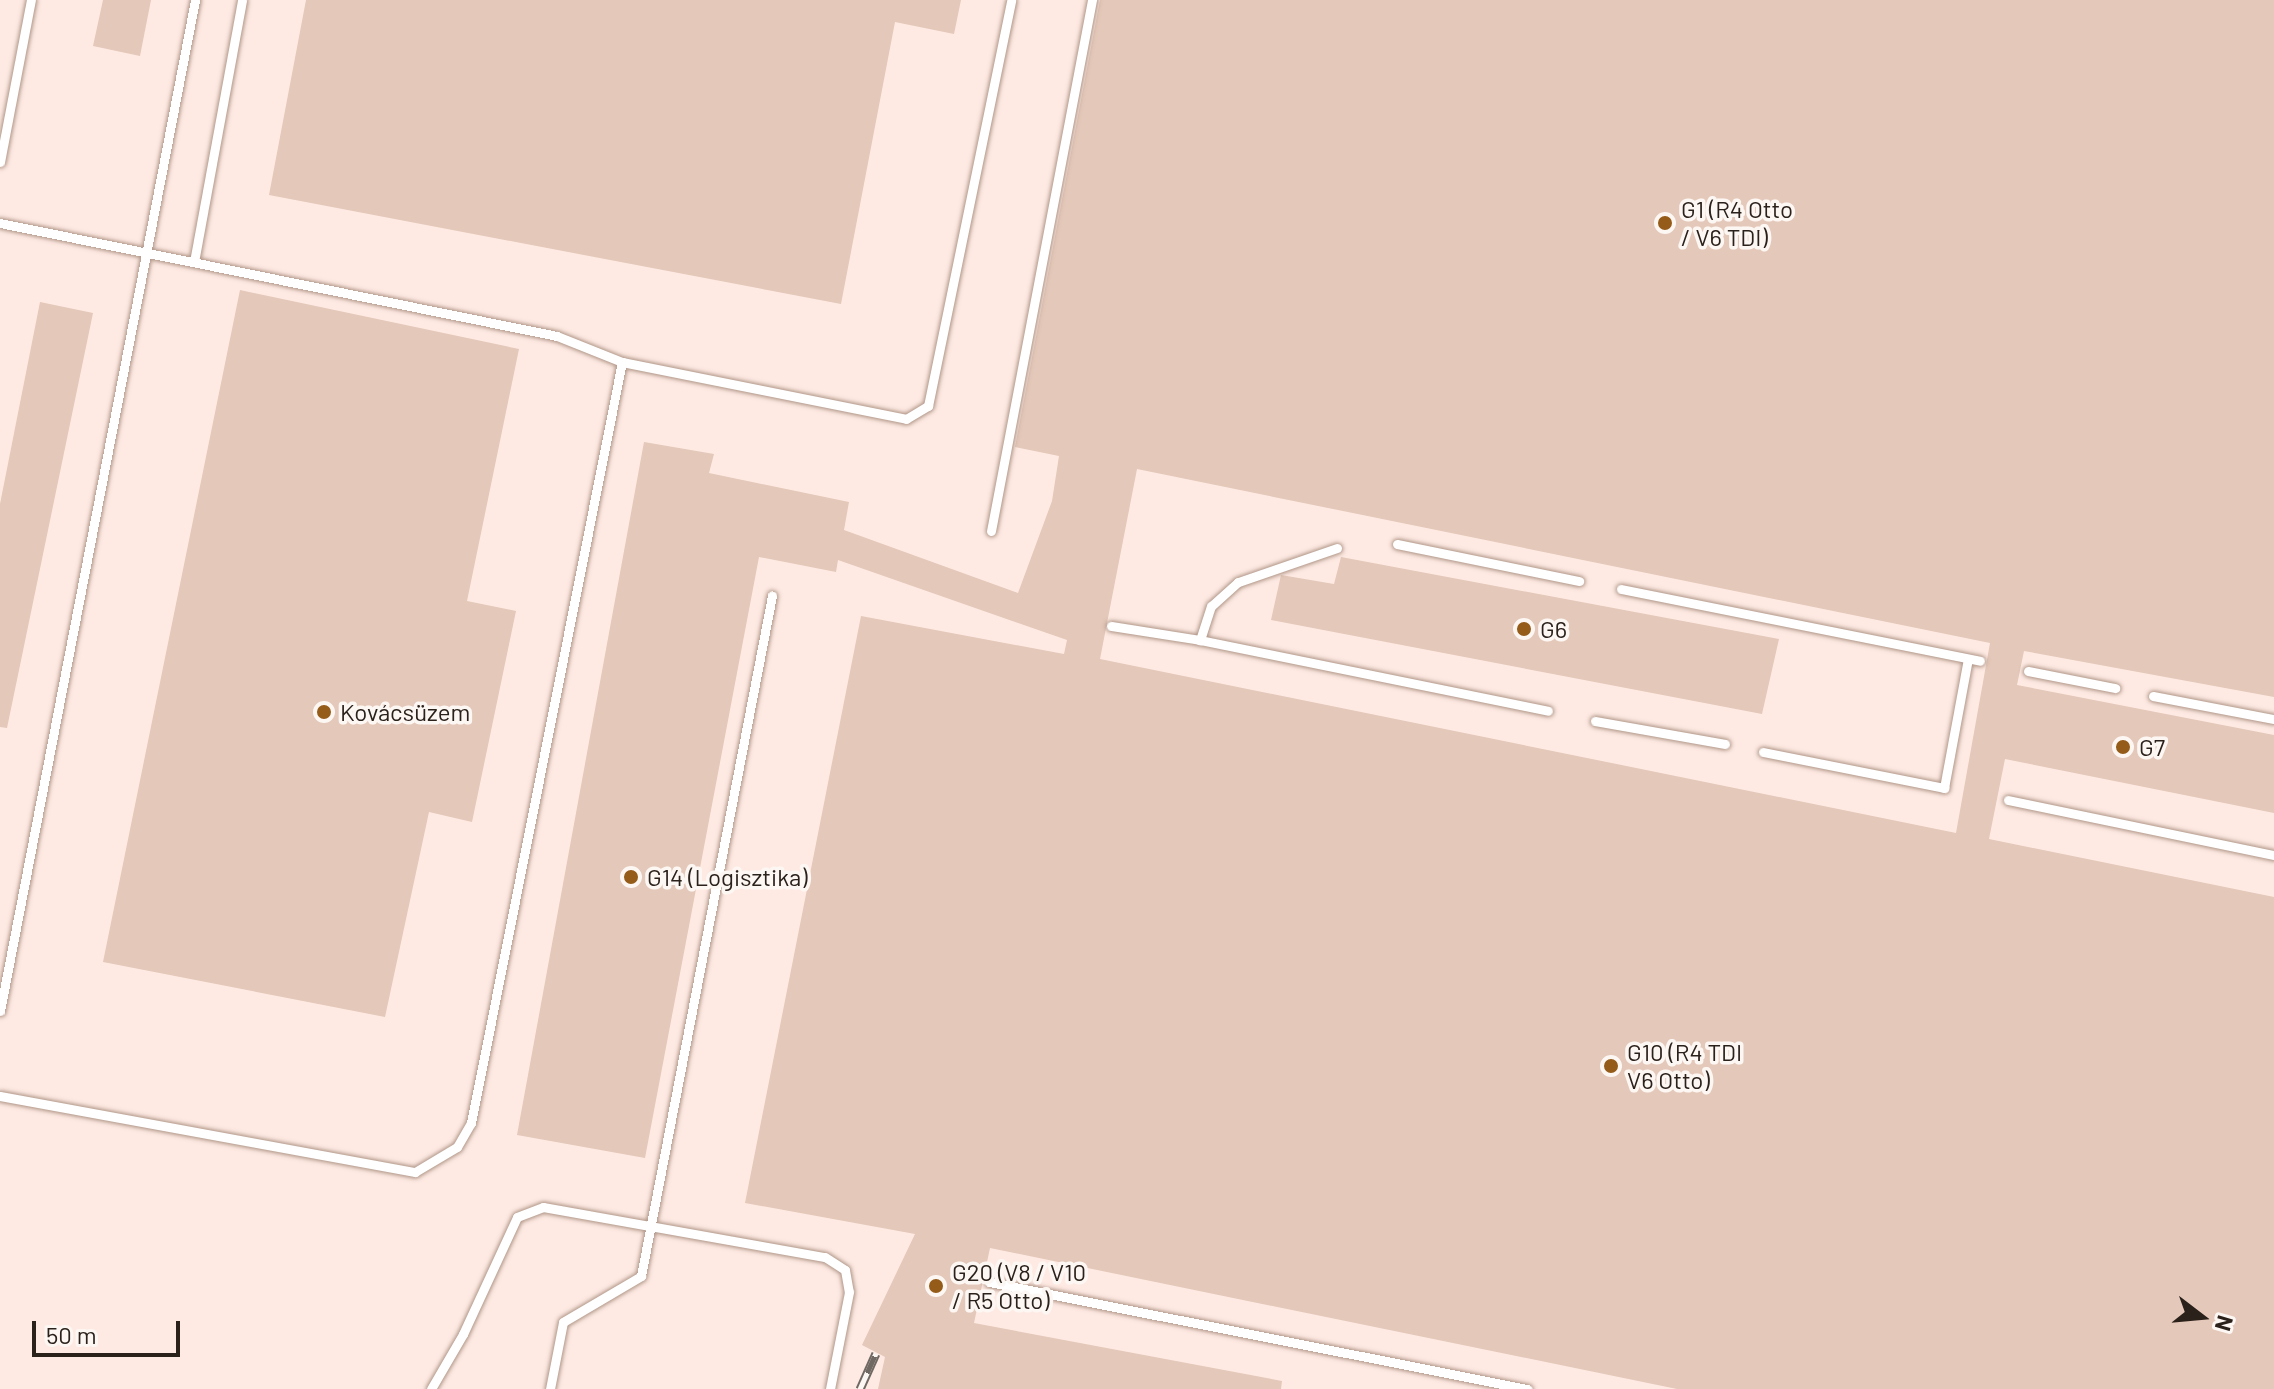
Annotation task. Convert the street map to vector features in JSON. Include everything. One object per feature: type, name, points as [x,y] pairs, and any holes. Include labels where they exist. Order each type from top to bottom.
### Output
[{"type":"lane","points":[[0,162],[31,0]]},
{"type":"lane","points":[[0,1011],[195,0]]},
{"type":"lane","points":[[194,262],[242,0]]},
{"type":"lane","points":[[0,223],[557,336],[622,362],[906,419],[928,406],[1011,0]]},
{"type":"lane","points":[[991,531],[1092,0]]},
{"type":"lane","points":[[0,1096],[415,1172],[457,1147],[471,1123],[622,362]]},
{"type":"lane","points":[[1397,544],[1579,581]]},
{"type":"lane","points":[[1200,640],[1211,606],[1238,582],[1337,548]]},
{"type":"lane","points":[[1621,589],[1980,661]]},
{"type":"lane","points":[[550,1389],[563,1322],[641,1276],[772,596]]},
{"type":"lane","points":[[1111,626],[1200,640],[1548,711]]},
{"type":"lane","points":[[1763,752],[1944,788],[1968,659]]},
{"type":"lane","points":[[2028,671],[2115,688]]},
{"type":"lane","points":[[2153,696],[2274,719]]},
{"type":"lane","points":[[1595,721],[1725,744]]},
{"type":"lane","points":[[2008,800],[2274,855]]},
{"type":"lane","points":[[431,1389],[463,1334],[517,1217],[543,1207],[825,1257],[845,1270],[849,1292],[830,1389]]},
{"type":"lane","points":[[989,1282],[1527,1389]]},
{"type":"shaded area","points":[[0,0],[2274,0],[2274,1389],[0,1389]]},
{"type":"building","points":[[103,0],[151,0],[140,56],[93,46]]},
{"type":"building","points":[[306,0],[961,0],[954,34],[895,22],[841,304],[269,195]]},
{"type":"building","points":[[1100,0],[2274,0],[2274,697],[2024,651],[2017,685],[2274,735],[2274,813],[2005,759],[1989,839],[2274,897],[2274,1389],[1677,1389],[990,1248],[974,1323],[1282,1381],[1281,1389],[878,1389],[885,1357],[862,1345],[915,1234],[745,1203],[861,616],[1064,654],[1067,640],[838,560],[836,572],[759,557],[645,1158],[517,1135],[644,442],[714,454],[709,473],[849,502],[844,530],[1018,593],[1052,501],[1059,456],[1015,447]],"holes":[[[1137,469],[1990,643],[1956,833],[1100,659]]]},
{"type":"building","name":"Kovácsüzem","points":[[240,290],[519,349],[467,601],[516,611],[472,822],[429,812],[385,1017],[103,962]]},
{"type":"building","points":[[40,302],[93,313],[7,728],[0,727],[0,504]]},
{"type":"building","name":"G6","points":[[1341,557],[1779,639],[1762,714],[1271,620],[1281,575],[1334,584]]},
{"type":"railway","points":[[860,1389],[876,1353]]},
{"type":"place","name":"G1 (R4 Otto / V6 TDI)","points":[[1665,223]]},
{"type":"place","name":"G6","points":[[1524,629]]},
{"type":"place","name":"Kovácsüzem","points":[[324,712]]},
{"type":"place","name":"G7","points":[[2123,747]]},
{"type":"place","name":"G14 (Logisztika)","points":[[631,877]]},
{"type":"place","name":"G10 (R4 TDI V6 Otto)","points":[[1611,1066]]},
{"type":"place","name":"G20 (V8 / V10 / R5 Otto)","points":[[936,1286]]}]
